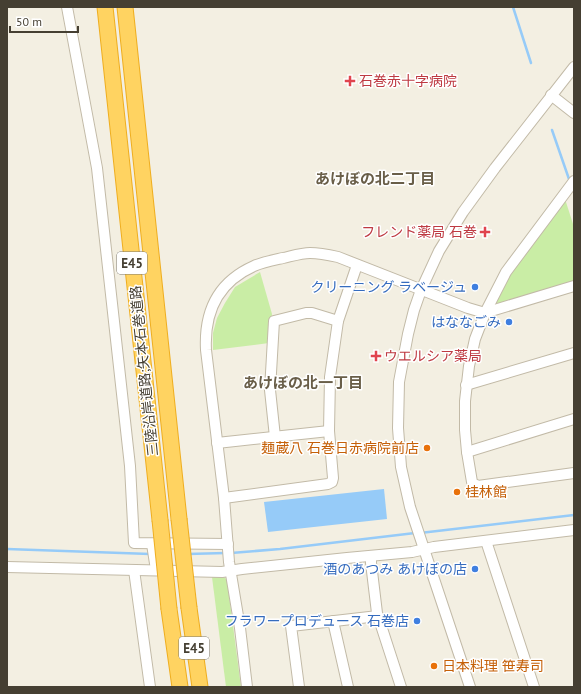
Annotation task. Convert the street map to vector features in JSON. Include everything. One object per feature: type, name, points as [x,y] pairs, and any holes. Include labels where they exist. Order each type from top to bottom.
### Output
[{"type":"highway","points":[[94,7],[128,228]]},
{"type":"highway","name":"三陸沿岸道路;矢本石巻道路","points":[[105,7],[169,609],[180,687]]},
{"type":"highway","name":"三陸沿岸道路;矢本石巻道路","points":[[125,7],[179,519],[200,687]]},
{"type":"highway","points":[[132,7],[135,96]]},
{"type":"street","points":[[67,7],[97,168],[130,466],[134,542],[228,548]]},
{"type":"street","points":[[470,687],[410,507],[401,467],[398,428],[399,382],[414,310],[439,251],[463,212],[495,168],[574,67]]},
{"type":"street","points":[[552,96],[574,113]]},
{"type":"street","points":[[574,181],[506,272],[485,312],[475,340],[469,366],[465,401],[467,452],[472,482],[474,484],[478,486],[574,473]]},
{"type":"street","points":[[247,687],[240,628],[230,566],[224,498],[205,337],[207,320],[213,303],[222,290],[237,275],[254,266],[268,261],[309,253],[327,254],[338,257],[468,308],[485,312],[491,312],[574,286]]},
{"type":"street","points":[[224,498],[328,484],[332,482],[333,478],[329,431],[330,377],[338,321],[357,265]]},
{"type":"street","points":[[275,437],[270,390],[274,321],[306,313],[312,313],[338,321]]},
{"type":"street","points":[[466,385],[574,353]]},
{"type":"street","points":[[467,452],[574,419]]},
{"type":"street","points":[[217,443],[329,431]]},
{"type":"street","points":[[7,567],[222,572],[230,566],[371,557],[412,552],[434,547],[574,531]]},
{"type":"street","points":[[486,541],[534,687]]},
{"type":"street","points":[[152,544],[156,570]]},
{"type":"street","points":[[371,557],[378,616],[401,687]]},
{"type":"street","points":[[134,570],[150,687]]},
{"type":"street","points":[[299,687],[291,626],[378,616]]},
{"type":"street","points":[[333,621],[348,687]]},
{"type":"green space","points":[[565,199],[574,227],[574,281],[497,305],[494,302],[508,276]]},
{"type":"green space","points":[[260,272],[272,314],[269,343],[213,350],[213,333],[217,318],[225,303],[235,287]]},
{"type":"green space","points":[[212,577],[224,577],[227,580],[241,687],[226,687]]},
{"type":"water","points":[[384,489],[387,519],[268,532],[264,502]]},
{"type":"waterway","points":[[513,7],[531,63]]},
{"type":"waterway","points":[[552,130],[570,182]]},
{"type":"waterway","points":[[420,533],[574,515]]},
{"type":"waterway","points":[[231,553],[280,549],[415,533]]},
{"type":"waterway","points":[[7,549],[150,554]]},
{"type":"waterway","points":[[187,554],[226,553]]},
{"type":"place","name":"石巻赤十字病院","points":[[350,81]]},
{"type":"place","name":"フレンド薬局 石巻","points":[[485,232]]},
{"type":"place","name":"クリーニング ラベージュ","points":[[475,287]]},
{"type":"place","name":"はななごみ","points":[[509,322]]},
{"type":"place","name":"ウエルシア薬局","points":[[376,356]]},
{"type":"place","name":"麺蔵八 石巻日赤病院前店","points":[[427,448]]},
{"type":"place","name":"桂林館","points":[[457,492]]},
{"type":"place","name":"酒のあつみ あけぼの店","points":[[475,569]]},
{"type":"place","name":"フラワープロデュース 石巻店","points":[[417,621]]},
{"type":"place","name":"日本料理 笹寿司","points":[[434,666]]},
{"type":"district","name":"あけぼの北二丁目","points":[[375,178]]},
{"type":"district","name":"あけぼの北一丁目","points":[[303,382]]}]
